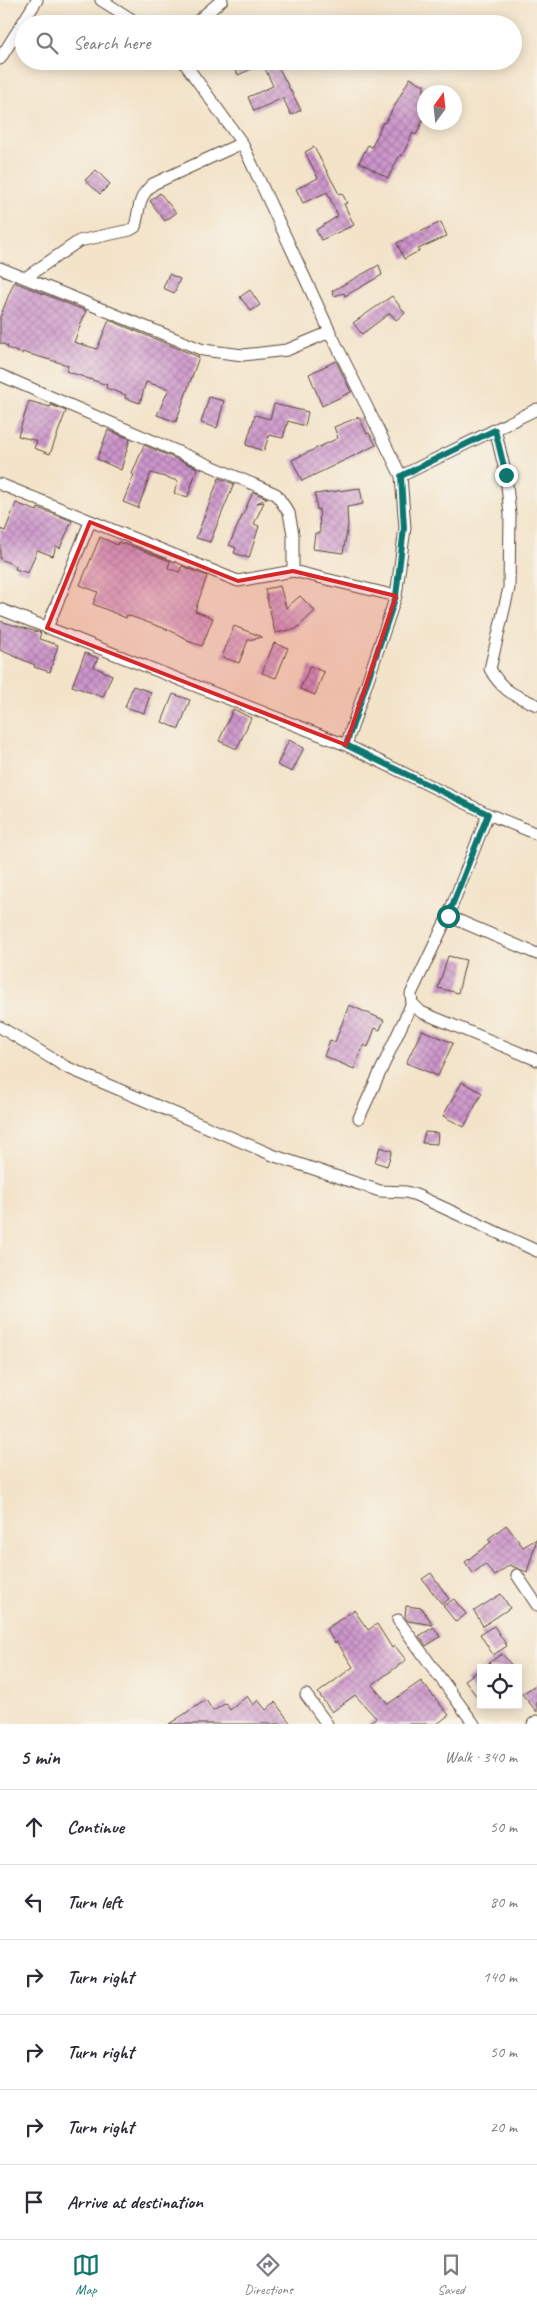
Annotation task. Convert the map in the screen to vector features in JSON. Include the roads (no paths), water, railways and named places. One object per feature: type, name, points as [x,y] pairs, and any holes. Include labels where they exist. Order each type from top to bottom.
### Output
[{"type":"street","points":[[28,15],[37,0]]},
{"type":"street","points":[[100,0],[124,15]]},
{"type":"street","points":[[204,15],[222,0]]},
{"type":"street","points":[[0,59],[15,35]]},
{"type":"street","points":[[189,70],[242,143],[330,332],[401,476],[404,528],[396,596],[346,745]]},
{"type":"street","points":[[25,278],[79,241],[130,230],[134,226],[140,199],[144,192],[154,184],[242,143]]},
{"type":"street","points":[[0,268],[203,350],[243,355],[287,350],[330,332]]},
{"type":"street","points":[[0,375],[276,494],[290,513],[293,534],[294,571]]},
{"type":"street","points":[[401,476],[537,409]]},
{"type":"street","points":[[495,430],[508,491],[510,515],[509,588],[490,669],[498,684],[510,694],[537,705]]},
{"type":"street","points":[[0,484],[238,581],[294,571],[396,596]]},
{"type":"street","points":[[47,628],[90,522]]},
{"type":"street","points":[[0,609],[346,745],[488,814],[537,834]]},
{"type":"street","points":[[359,1118],[412,1003],[411,994],[448,916],[488,814]]},
{"type":"street","points":[[448,916],[537,954]]},
{"type":"street","points":[[412,1003],[421,1012],[537,1060]]},
{"type":"street","points":[[0,1027],[66,1067],[275,1156],[380,1191],[406,1192],[416,1195],[537,1251]]},
{"type":"street","points":[[517,1575],[537,1605]]},
{"type":"street","points":[[398,1620],[474,1724]]},
{"type":"street","points":[[306,1695],[327,1724]]},
{"type":"street","points":[[533,1724],[537,1721]]}]
